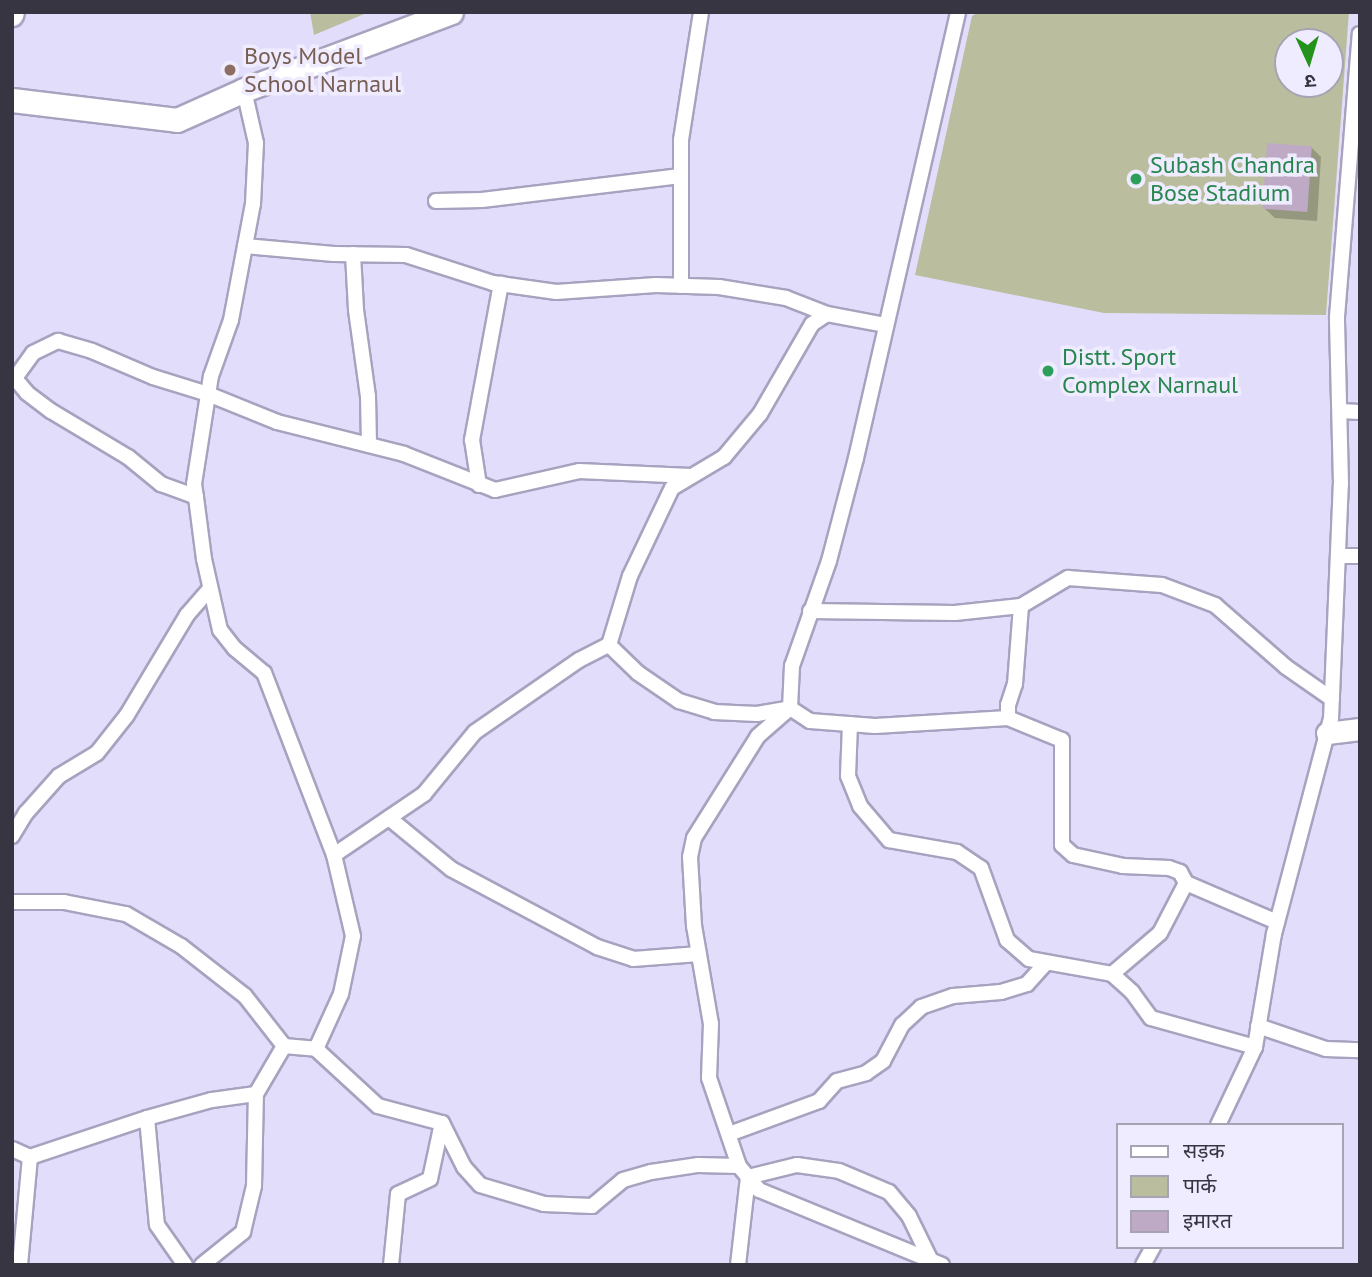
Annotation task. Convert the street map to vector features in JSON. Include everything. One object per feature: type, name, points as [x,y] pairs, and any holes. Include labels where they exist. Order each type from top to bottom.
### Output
[{"type":"main road","points":[[12,100],[177,120],[244,90],[452,12]]},
{"type":"street","points":[[681,286],[681,140],[701,12]]},
{"type":"street","points":[[937,1263],[759,1190],[744,1171],[709,1078],[711,1024],[699,954],[690,857],[694,838],[758,736],[790,708],[792,666],[832,548],[958,12]]},
{"type":"street","points":[[1219,1123],[1255,1046],[1277,922],[1327,733],[1332,699],[1340,411],[1336,317],[1360,34]]},
{"type":"street","points":[[244,90],[256,143],[253,204],[231,320],[208,394],[194,484],[220,630],[235,649],[264,673],[334,855],[353,936],[341,994],[316,1049]]},
{"type":"street","points":[[436,201],[482,200],[681,176]]},
{"type":"street","points":[[245,246],[406,255],[501,284],[556,292],[681,286],[719,287],[786,298],[827,314],[886,325]]},
{"type":"street","points":[[353,254],[356,310],[368,396],[369,445]]},
{"type":"street","points":[[479,485],[472,440],[501,284]]},
{"type":"street","points":[[334,855],[424,794],[475,732],[579,660],[609,645],[630,576],[672,488],[724,457],[760,414],[812,324],[827,314]]},
{"type":"street","points":[[196,497],[161,484],[128,457],[51,411],[27,393],[14,376],[33,353],[58,341],[92,351],[153,377],[208,394],[277,422],[404,454],[495,491],[579,471],[691,476]]},
{"type":"street","points":[[1340,411],[1360,412]]},
{"type":"street","points":[[1338,556],[1360,556]]},
{"type":"street","points":[[810,611],[955,613],[1021,606],[1068,578],[1162,585],[1215,605],[1286,667],[1332,699]]},
{"type":"street","points":[[12,836],[26,813],[60,776],[97,753],[127,715],[187,614],[211,589]]},
{"type":"street","points":[[1008,718],[1008,705],[1015,684],[1021,606]]},
{"type":"street","points":[[609,645],[638,673],[679,701],[714,712],[757,714],[790,708],[810,721],[875,726],[1008,718],[1062,740],[1062,845],[1073,855],[1123,866],[1168,867],[1180,872],[1186,883],[1277,922]]},
{"type":"street","points":[[850,724],[848,776],[860,806],[889,840],[957,852],[981,868],[1007,940],[1029,959],[1112,974],[1132,992],[1151,1018],[1255,1046]]},
{"type":"street","points":[[1327,733],[1360,729]]},
{"type":"street","points":[[389,818],[450,869],[597,947],[633,960],[699,954]]},
{"type":"street","points":[[1112,974],[1160,933],[1186,883]]},
{"type":"street","points":[[12,902],[64,902],[126,914],[181,946],[245,996],[284,1046],[316,1049],[378,1106],[442,1123],[464,1167],[480,1185],[544,1203],[592,1206],[623,1180],[651,1172],[698,1165],[744,1171],[797,1166],[839,1171],[889,1192],[909,1216],[937,1263]]},
{"type":"street","points":[[729,1134],[819,1101],[836,1081],[866,1073],[883,1061],[902,1025],[921,1007],[953,996],[1001,992],[1027,984],[1046,963]]},
{"type":"street","points":[[1258,1027],[1326,1049],[1360,1050]]},
{"type":"street","points":[[202,1265],[243,1232],[254,1185],[256,1094],[284,1046]]},
{"type":"street","points":[[12,1149],[30,1157],[147,1118],[212,1100],[256,1094]]},
{"type":"street","points":[[147,1118],[157,1225],[170,1248],[185,1265]]},
{"type":"street","points":[[391,1265],[398,1195],[430,1179],[442,1123]]},
{"type":"street","points":[[20,1265],[30,1157]]},
{"type":"street","points":[[738,1265],[744,1171]]},
{"type":"street","points":[[1143,1265],[1152,1249]]},
{"type":"green space","points":[[310,12],[369,12],[314,35]]},
{"type":"green space","name":"Subash Chandra Bose Stadium","points":[[979,12],[1349,12],[1344,78],[1344,28],[1274,28],[1274,98],[1342,98],[1326,315],[1104,313],[915,275],[972,16]]},
{"type":"building","points":[[1267,143],[1312,146],[1307,212],[1262,209]]},
{"type":"place","name":"Boys Model School Narnaul","points":[[230,70]]},
{"type":"place","name":"Subash Chandra Bose Stadium","points":[[1136,179]]},
{"type":"place","name":"Distt. Sport Complex Narnaul","points":[[1048,371]]}]
